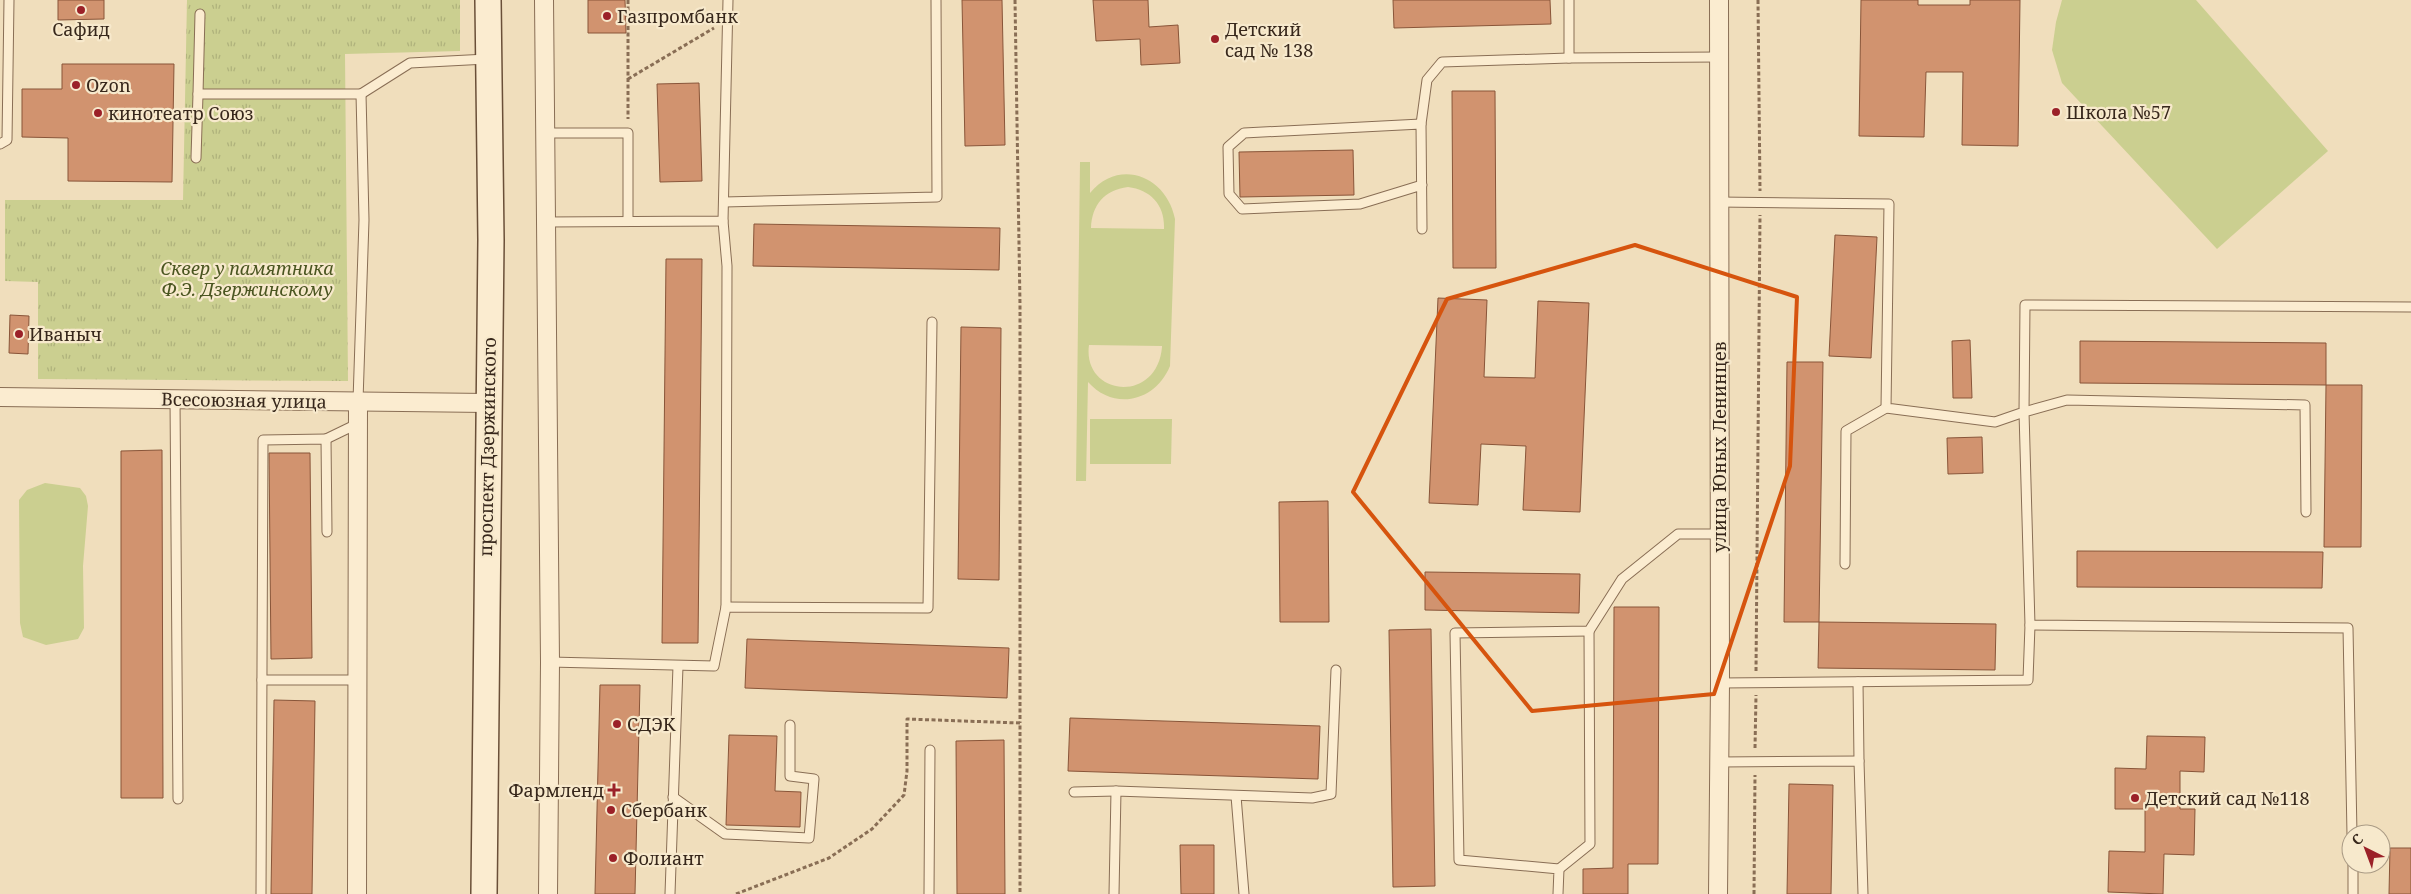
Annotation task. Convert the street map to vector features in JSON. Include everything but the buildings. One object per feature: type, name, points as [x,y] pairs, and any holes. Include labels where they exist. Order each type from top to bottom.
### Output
[{"type":"main road","name":"проспект Дзержинского","points":[[484,894],[487,403],[491,240],[488,0]]},
{"type":"street","points":[[544,0],[550,662],[548,894]]},
{"type":"street","name":"улица Юных Ленинцев","points":[[1718,894],[1720,762],[1719,0]]},
{"type":"street","name":"Всесоюзная улица","points":[[0,397],[487,403]]},
{"type":"street","points":[[357,894],[358,401]]},
{"type":"lane","points":[[0,144],[7,140],[9,0]]},
{"type":"lane","points":[[550,662],[714,666],[726,607],[727,266],[723,220],[728,0]]},
{"type":"lane","points":[[724,202],[937,197],[936,0]]},
{"type":"lane","points":[[1569,0],[1569,58]]},
{"type":"lane","points":[[196,158],[200,14]]},
{"type":"lane","points":[[1422,229],[1421,124],[1427,80],[1442,62],[1569,58],[1719,57]]},
{"type":"lane","points":[[198,94],[361,94],[410,63],[488,59]]},
{"type":"lane","points":[[358,401],[364,220],[361,94]]},
{"type":"lane","points":[[1421,124],[1244,133],[1228,147],[1229,194],[1242,210],[1360,204],[1422,185]]},
{"type":"lane","points":[[545,133],[628,134],[628,220]]},
{"type":"lane","points":[[1718,202],[1761,201],[1889,204],[1886,408]]},
{"type":"lane","points":[[546,222],[723,220]]},
{"type":"lane","points":[[1720,683],[2028,680],[2030,625],[2024,412],[2025,305],[2411,307]]},
{"type":"lane","points":[[726,607],[928,608],[932,322]]},
{"type":"lane","points":[[175,399],[178,799]]},
{"type":"lane","points":[[1845,564],[1846,432],[1886,408],[1996,422],[2067,400],[2305,405],[2306,512]]},
{"type":"lane","points":[[261,894],[263,440],[326,439],[357,424]]},
{"type":"lane","points":[[326,439],[327,532]]},
{"type":"lane","points":[[1589,630],[1455,633],[1459,860],[1559,869],[1590,844],[1589,630],[1622,579],[1678,534],[1720,534]]},
{"type":"lane","points":[[2030,625],[2348,628],[2352,824]]},
{"type":"lane","points":[[670,894],[678,666]]},
{"type":"lane","points":[[1074,792],[1116,791],[1312,798],[1331,794],[1336,670]]},
{"type":"lane","points":[[262,680],[356,680]]},
{"type":"lane","points":[[1858,682],[1863,894]]},
{"type":"lane","points":[[673,797],[725,834],[809,838],[814,779],[790,776],[790,725]]},
{"type":"lane","points":[[928,894],[930,750]]},
{"type":"lane","points":[[1720,762],[1859,761]]},
{"type":"lane","points":[[1114,894],[1116,791]]},
{"type":"lane","points":[[1236,796],[1244,894]]},
{"type":"lane","points":[[1558,894],[1559,869]]},
{"type":"lane","points":[[2353,874],[2354,894]]},
{"type":"path","points":[[628,0],[628,134]]},
{"type":"path","points":[[1015,0],[1020,305],[1020,723]]},
{"type":"path","points":[[1754,894],[1761,201],[1758,0]]},
{"type":"path","points":[[628,79],[728,20]]},
{"type":"highlighted area","points":[[1635,245],[1797,297],[1790,466],[1714,694],[1532,711],[1353,492],[1447,299]]},
{"type":"green space","name":"Сквер у памятника Ф.Э. Дзержинскому","points":[[187,0],[460,0],[460,51],[345,54],[348,381],[38,379],[38,282],[5,281],[5,200],[183,200]]},
{"type":"green space","points":[[2062,0],[2196,0],[2328,151],[2217,249],[2062,83],[2052,50],[2056,22]]},
{"type":"green space","points":[[1080,162],[1090,162],[1090,193],[1102,182],[1115,176],[1128,174],[1141,177],[1152,183],[1163,192],[1170,204],[1175,219],[1170,366],[1155,388],[1144,395],[1133,398],[1121,399],[1110,397],[1098,391],[1088,382],[1086,481],[1076,481]],"holes":[[[1128,187],[1143,191],[1155,200],[1162,213],[1164,229],[1091,228],[1094,212],[1101,200],[1112,191]],[[1089,345],[1162,346],[1162,347],[1157,366],[1148,378],[1135,385],[1121,387],[1108,383],[1097,375],[1090,362]]]},
{"type":"green space","points":[[1090,419],[1172,419],[1171,464],[1090,464]]},
{"type":"green space","points":[[45,483],[80,488],[86,496],[88,506],[83,566],[84,628],[78,639],[46,645],[23,637],[20,623],[19,500],[27,490]]},
{"type":"place","name":"Сафид","points":[[81,10]]},
{"type":"place","name":"Газпромбанк","points":[[607,16]]},
{"type":"place","name":"Детский сад № 138","points":[[1215,39]]},
{"type":"place","name":"Ozon","points":[[76,85]]},
{"type":"place","name":"Школа №57","points":[[2056,112]]},
{"type":"place","name":"кинотеатр Союз","points":[[98,113]]},
{"type":"place","name":"Иваныч","points":[[19,334]]},
{"type":"place","name":"СДЭК","points":[[617,724]]},
{"type":"place","name":"Фармленд","points":[[614,790]]},
{"type":"place","name":"Детский сад №118","points":[[2135,798]]},
{"type":"place","name":"Сбербанк","points":[[611,810]]},
{"type":"place","name":"Фолиант","points":[[613,858]]}]
